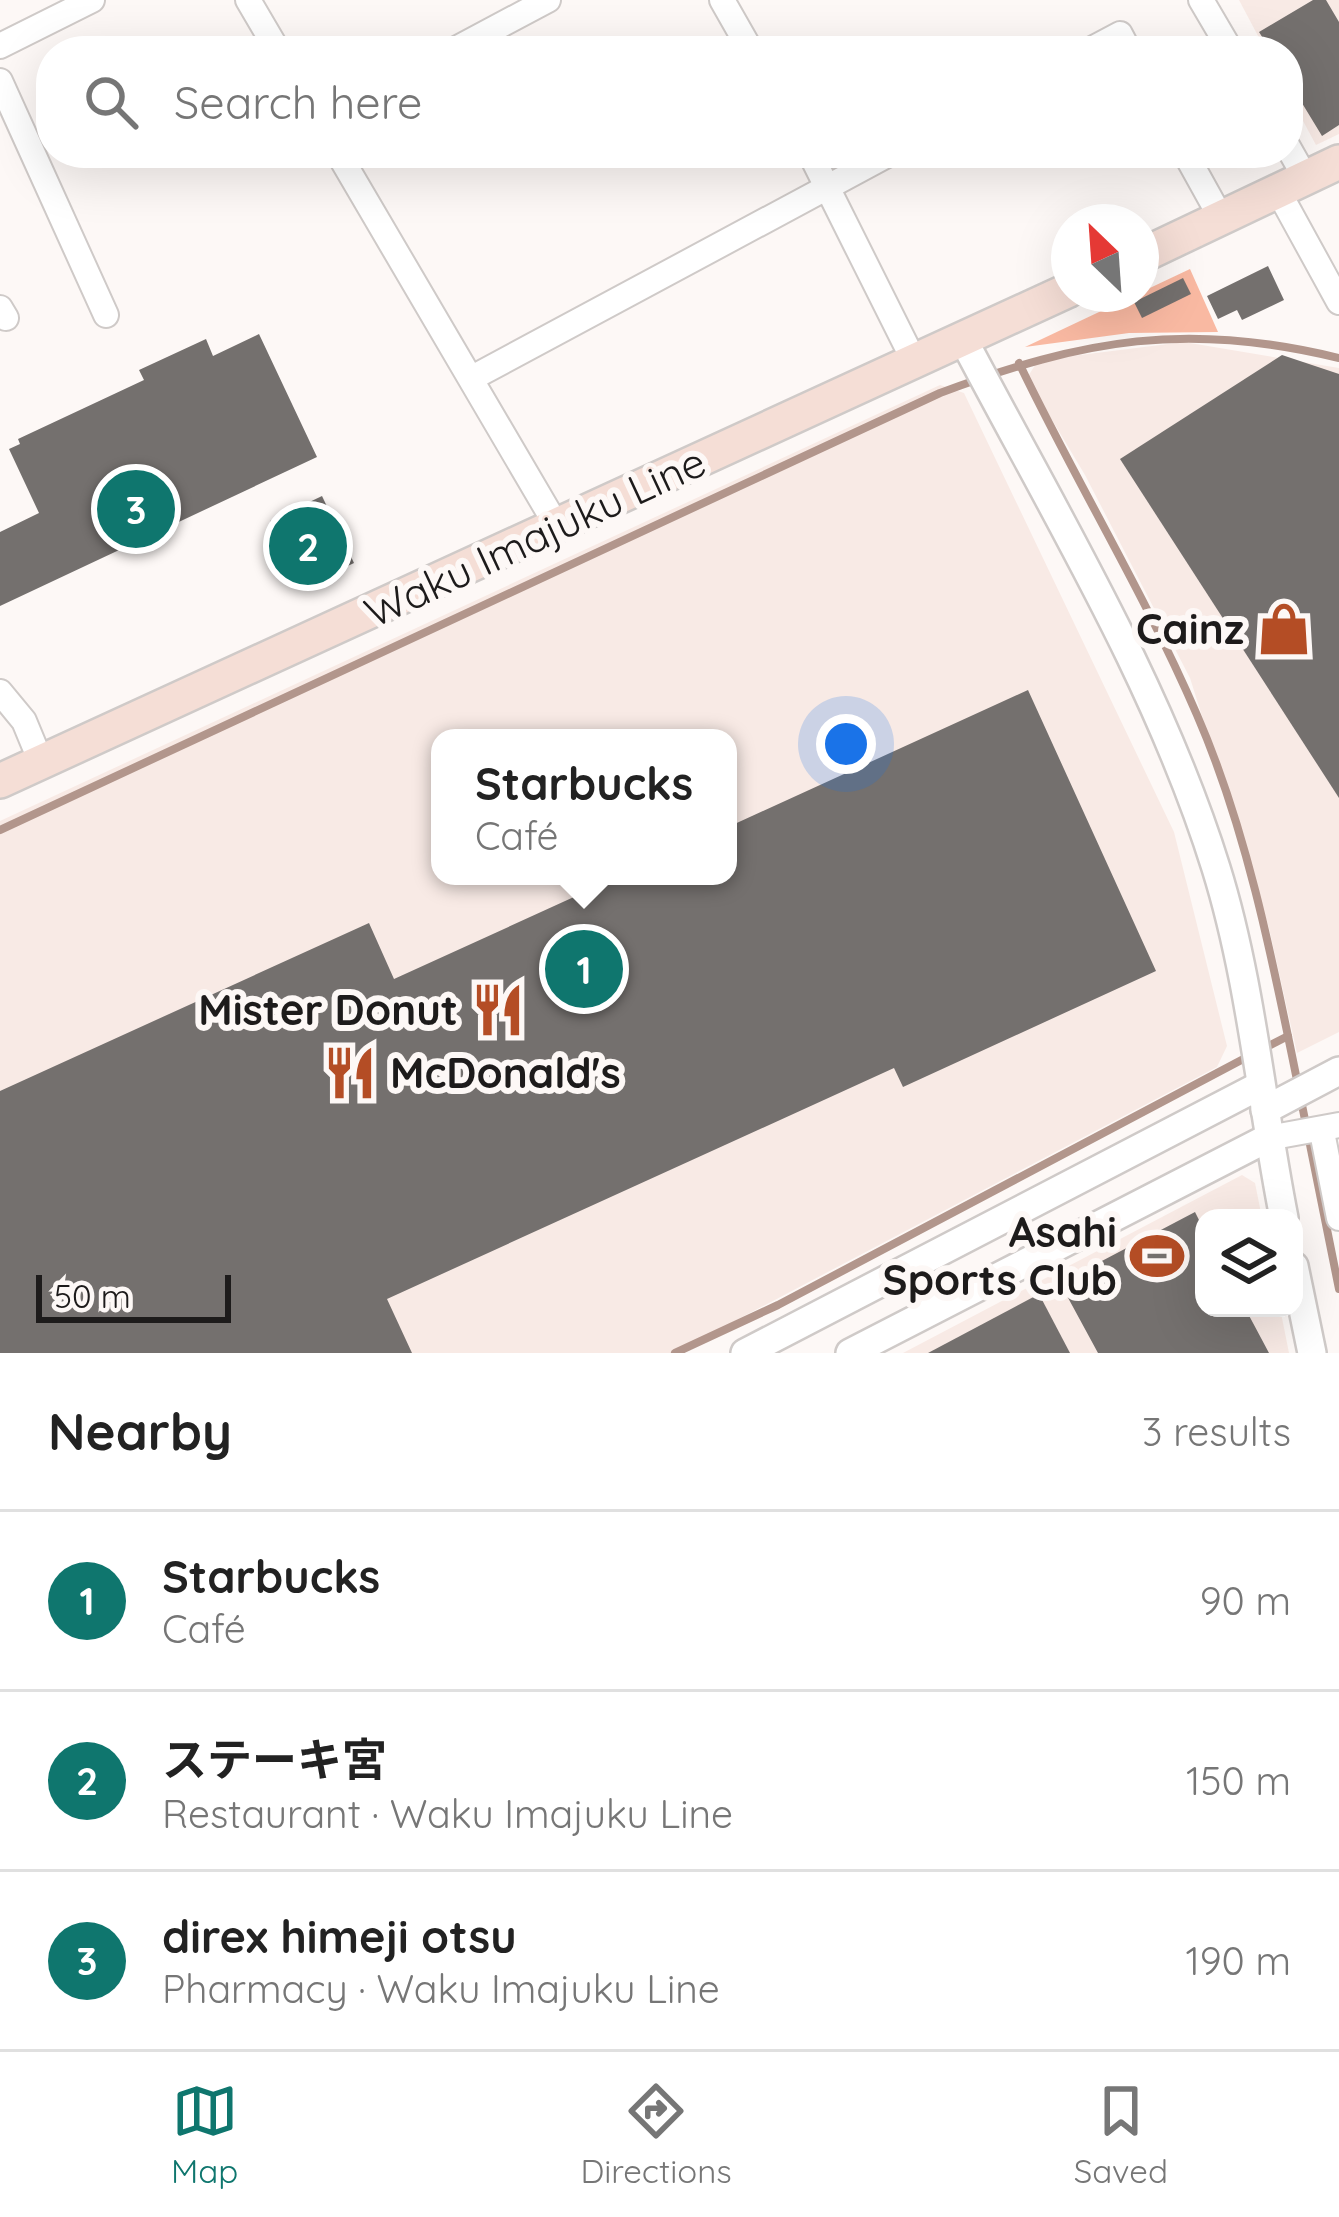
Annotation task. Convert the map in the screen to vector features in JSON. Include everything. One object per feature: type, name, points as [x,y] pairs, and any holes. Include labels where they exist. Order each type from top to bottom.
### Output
[{"type":"main road","points":[[1159,247],[1221,218],[1290,171],[1339,162]]},
{"type":"main road","name":"Waku Imajuku Line","points":[[0,781],[1051,298]]},
{"type":"street","points":[[0,46],[92,0]]},
{"type":"street","points":[[248,0],[269,36]]},
{"type":"street","points":[[480,36],[548,0]]},
{"type":"street","points":[[722,0],[742,36]]},
{"type":"street","points":[[1201,0],[1222,36]]},
{"type":"street","points":[[0,82],[36,161]]},
{"type":"street","points":[[39,168],[106,315]]},
{"type":"street","points":[[347,168],[558,528]]},
{"type":"street","points":[[818,168],[914,361]]},
{"type":"street","points":[[472,378],[862,168]]},
{"type":"street","points":[[1193,168],[1221,218]]},
{"type":"street","points":[[1290,171],[1339,302]]},
{"type":"street","points":[[964,339],[1120,638],[1192,802],[1234,938],[1282,1209]]},
{"type":"street","points":[[0,692],[24,721],[41,762]]},
{"type":"street","points":[[850,1353],[1339,1071]]},
{"type":"street","points":[[746,1353],[1264,1111],[1331,1128],[1339,1218]]},
{"type":"street","points":[[1303,1310],[1312,1353]]},
{"type":"shaded area","points":[[1239,0],[1339,0],[1339,134],[1316,145],[1303,121],[1303,36],[1258,36]]},
{"type":"shaded area","points":[[1190,269],[1218,332],[1129,333],[1025,347],[1099,312],[1159,312],[1159,284]]},
{"type":"shaded area","points":[[1184,342],[1339,368],[1339,1032],[1297,1053],[1269,928],[1190,678],[1085,475],[1027,378],[1037,362],[1048,359]]},
{"type":"shaded area","points":[[940,385],[964,393],[1174,832],[1227,1046],[1217,1067],[674,1353],[0,1353],[0,821]]},
{"type":"shaded area","points":[[1242,1175],[1255,1183],[1260,1209],[1195,1209],[1195,1317],[1282,1317],[1289,1353],[903,1353]]},
{"type":"building","points":[[1313,0],[1326,0],[1339,22],[1339,125],[1322,136],[1303,105],[1303,36],[1262,36],[1259,32]]},
{"type":"building","points":[[1268,266],[1284,300],[1242,320],[1237,310],[1218,319],[1207,296]]},
{"type":"building","points":[[1183,278],[1191,294],[1159,310],[1159,290]]},
{"type":"building","points":[[259,334],[317,457],[0,606],[0,532],[39,513],[9,449],[20,444],[18,439],[144,380],[139,370],[206,339],[213,356]]},
{"type":"building","name":"Cainz","points":[[1282,355],[1339,374],[1339,798],[1120,459]]},
{"type":"building","points":[[322,496],[354,563],[302,588],[270,521]]},
{"type":"building","points":[[1028,690],[1156,971],[903,1087],[894,1068],[387,1299],[412,1353],[0,1353],[0,1091],[369,923],[394,979],[600,885],[737,885],[737,823]]},
{"type":"building","name":"Asahi Sports Club","points":[[1195,1212],[1195,1317],[1250,1317],[1269,1353],[1098,1353],[1060,1283]]},
{"type":"building","name":"Asahi Sports Club","points":[[1039,1294],[1070,1353],[928,1353]]},
{"type":"waterway","points":[[0,830],[940,393],[992,374],[1090,348],[1137,341],[1233,340],[1339,358]]},
{"type":"waterway","points":[[1019,363],[1155,626],[1215,759],[1257,897],[1298,1085]]},
{"type":"waterway","points":[[1263,1049],[1288,1036]]},
{"type":"waterway","points":[[675,1353],[778,1305],[1249,1056]]},
{"type":"waterway","points":[[1301,1100],[1339,1289]]},
{"type":"place","name":"direx himeji otsu","points":[[136,509]]},
{"type":"place","name":"ステーキ宮","points":[[308,546]]},
{"type":"place","name":"Cainz","points":[[1284,629]]},
{"type":"place","name":"Starbucks","points":[[584,969]]},
{"type":"place","name":"Mister Donut","points":[[498,1010]]},
{"type":"place","name":"McDonald's","points":[[350,1073]]},
{"type":"place","name":"Asahi Sports Club","points":[[1157,1256]]}]
